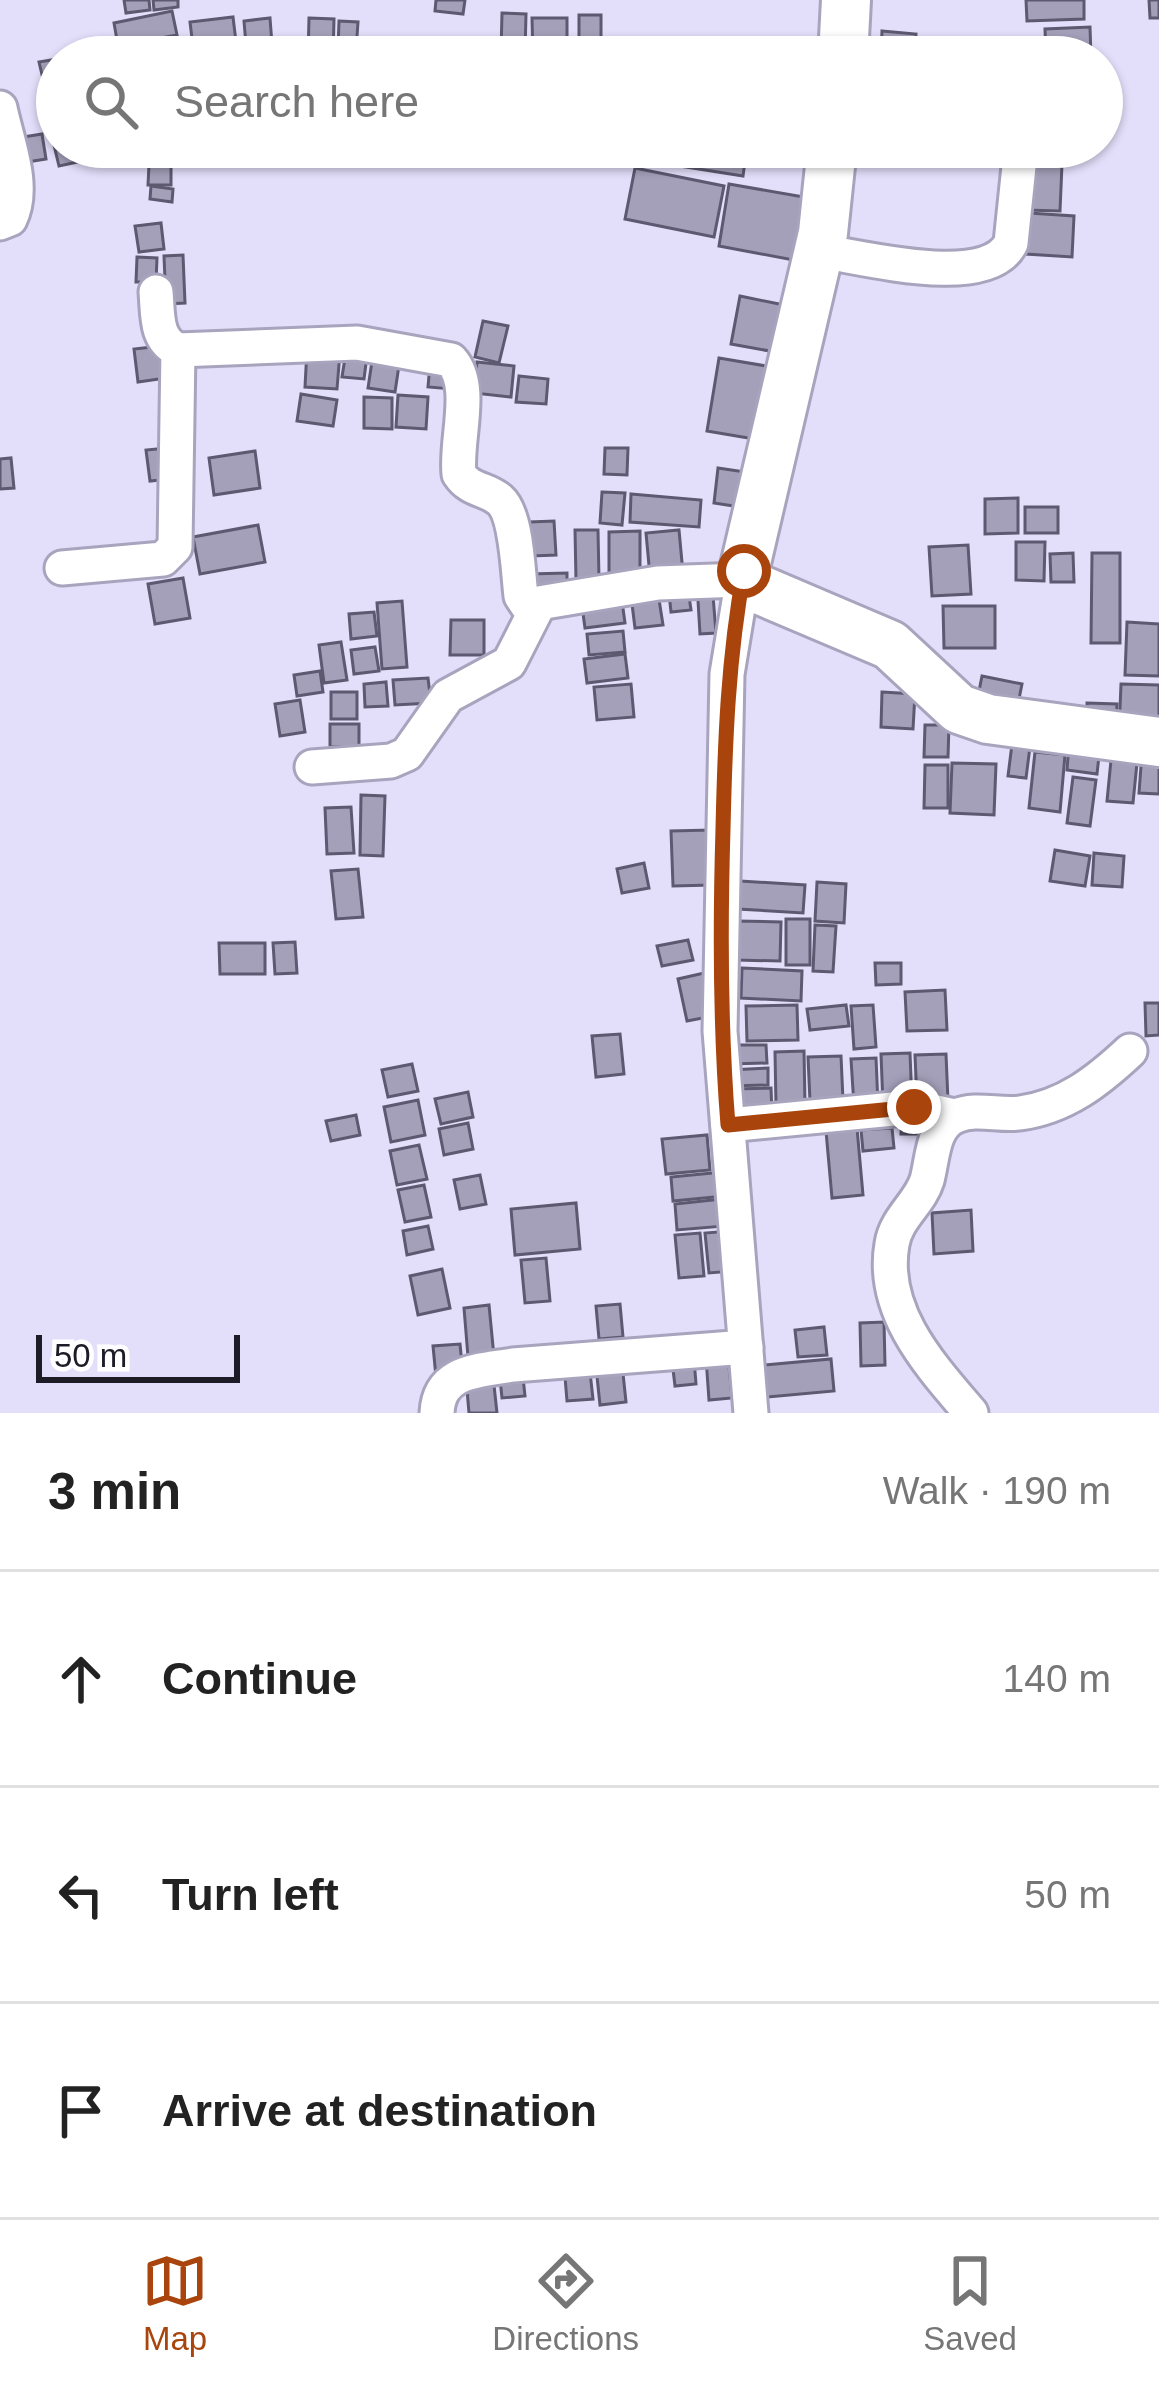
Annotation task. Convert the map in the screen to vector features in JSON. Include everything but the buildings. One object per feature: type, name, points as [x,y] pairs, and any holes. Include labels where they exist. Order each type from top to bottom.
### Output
[{"type":"street","points":[[844,36],[846,0]]},
{"type":"street","points":[[0,108],[16,206],[10,219],[0,223]]},
{"type":"street","points":[[751,1413],[720,1031],[727,674],[743,575],[818,251],[829,168]]},
{"type":"street","points":[[818,251],[946,269],[992,264],[1004,257],[1011,243],[1019,168]]},
{"type":"street","points":[[156,292],[160,334],[167,346],[178,350],[357,343],[451,360],[463,384],[459,474],[466,486],[502,502],[510,515],[521,596],[527,605],[743,575]]},
{"type":"street","points":[[62,568],[164,559],[175,547],[178,350]]},
{"type":"street","points":[[743,575],[760,592],[890,645],[959,710],[988,719],[1159,742]]},
{"type":"street","points":[[312,767],[392,760],[407,754],[448,696],[509,663],[538,606]]},
{"type":"street","points":[[728,1125],[914,1107],[955,1116],[1017,1113],[1081,1092],[1130,1051]]},
{"type":"street","points":[[955,1116],[940,1127],[925,1187],[900,1220],[892,1242],[891,1266],[898,1311],[915,1345],[971,1413]]},
{"type":"street","points":[[437,1413],[439,1393],[447,1382],[475,1372],[746,1347]]},
{"type":"route","points":[[744,571],[727,674],[720,1031],[728,1125],[914,1107]]}]
